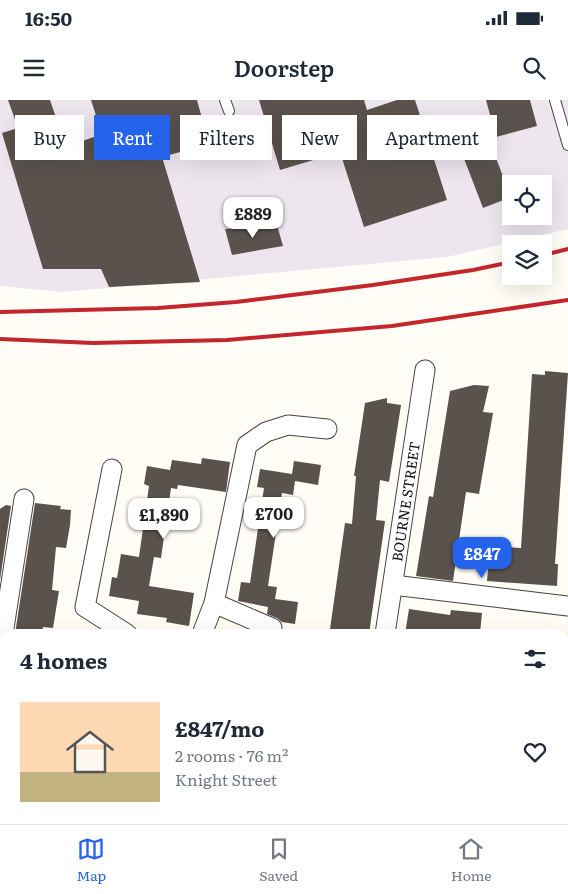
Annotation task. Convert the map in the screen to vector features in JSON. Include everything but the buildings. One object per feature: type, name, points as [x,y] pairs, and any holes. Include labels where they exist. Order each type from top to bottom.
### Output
[{"type":"street","name":"BOURNE STREET","points":[[386,629],[426,370]]},
{"type":"street","points":[[204,629],[214,602],[247,445],[266,432],[288,425],[327,429]]},
{"type":"street","points":[[112,469],[85,607],[115,629]]},
{"type":"street","points":[[4,629],[24,499]]},
{"type":"street","points":[[393,585],[568,606]]},
{"type":"street","points":[[214,602],[272,629]]},
{"type":"lane","points":[[225,100],[228,111]]},
{"type":"lane","points":[[554,100],[568,145]]},
{"type":"shaded area","points":[[0,100],[568,100],[568,229],[542,235],[502,235],[502,244],[447,257],[63,292],[0,286]]},
{"type":"railway","points":[[552,253],[568,249]]},
{"type":"railway","points":[[0,312],[158,308],[236,302],[373,285],[502,264]]},
{"type":"railway","points":[[0,339],[93,343],[227,340],[392,326],[568,300]]}]
